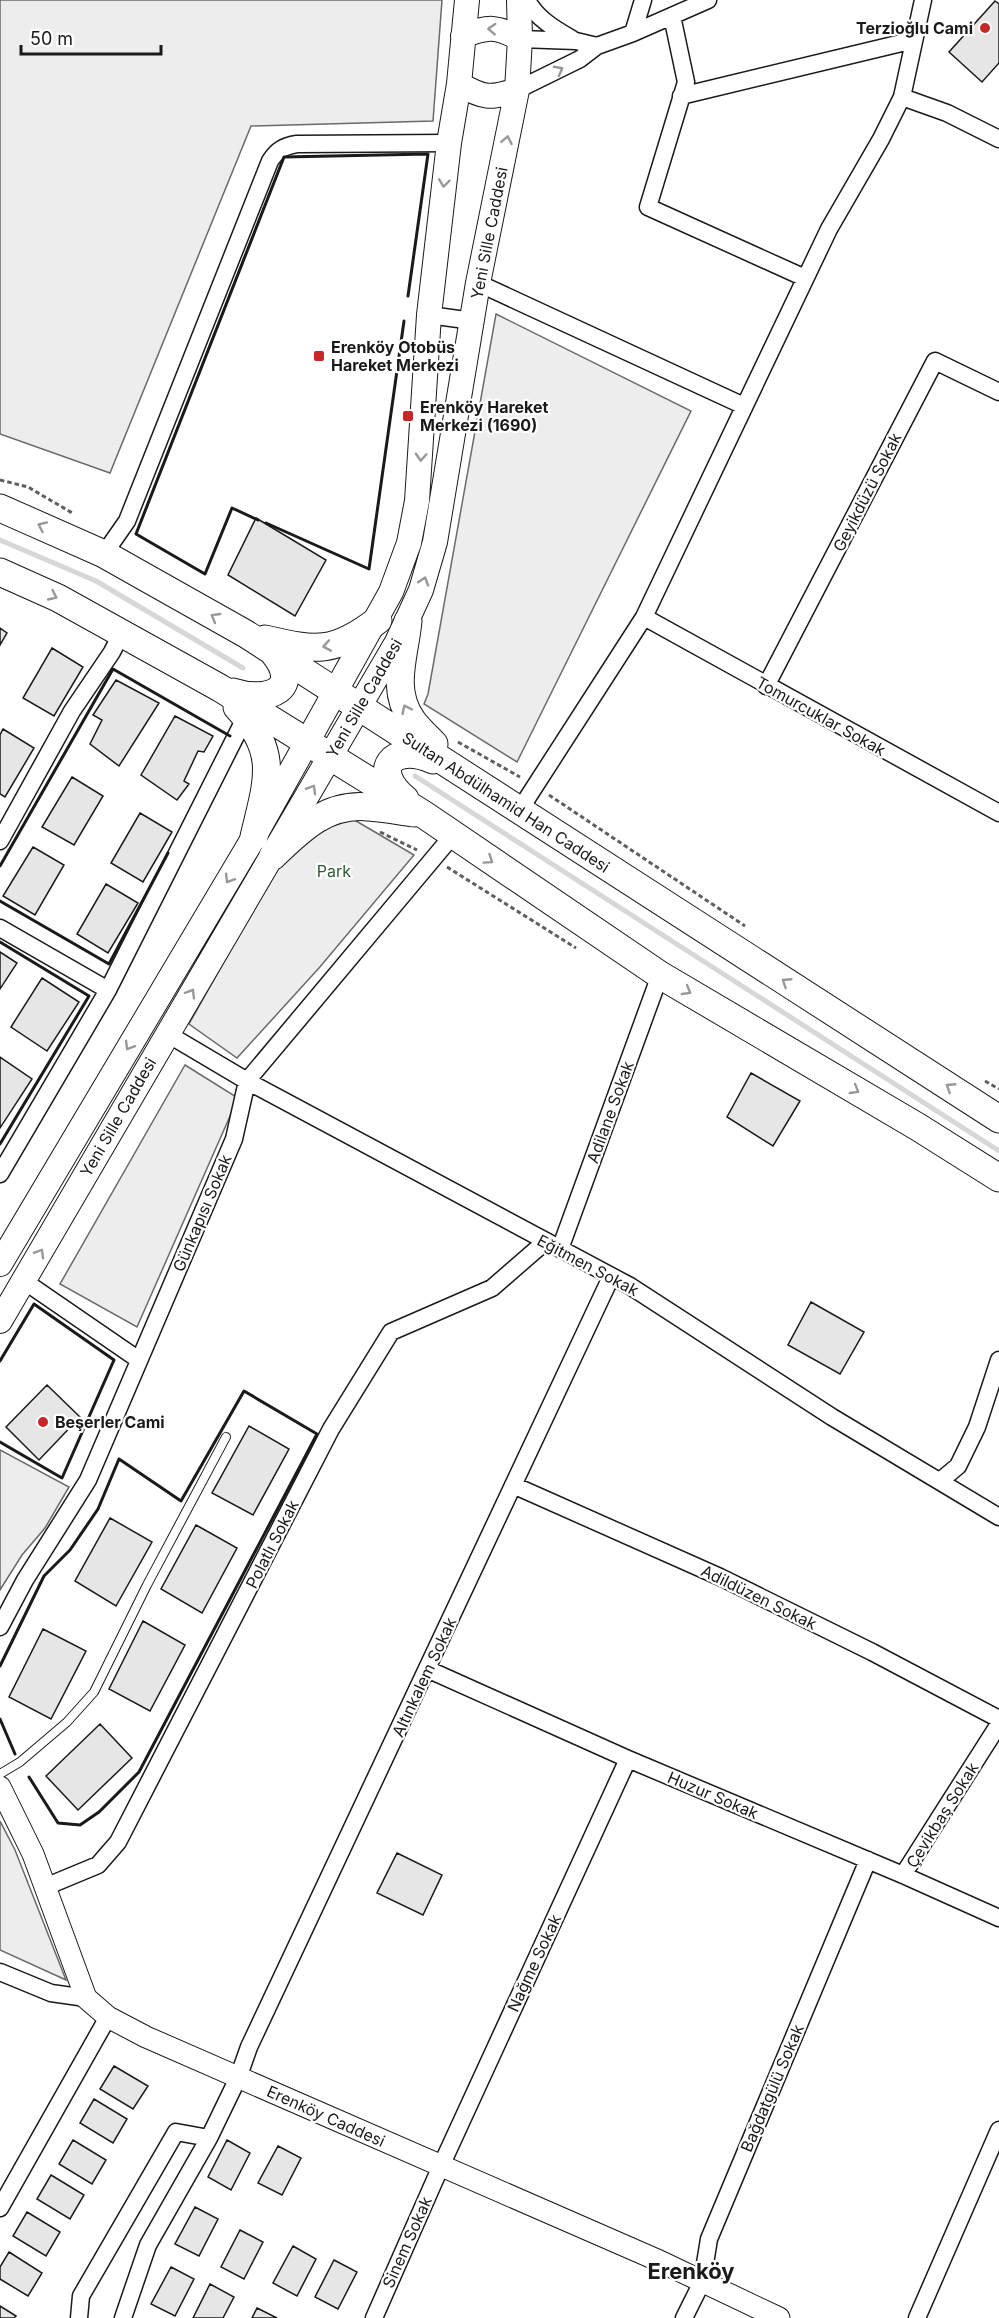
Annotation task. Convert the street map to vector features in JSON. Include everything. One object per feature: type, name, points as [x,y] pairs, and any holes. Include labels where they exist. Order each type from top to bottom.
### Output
[{"type":"main road","name":"Yeni Sille Caddesi","points":[[0,1263],[254,837],[378,620],[391,592],[414,522],[420,476],[429,315],[449,143],[459,84],[467,0]]},
{"type":"main road","name":"Yeni Sille Caddesi","points":[[0,1322],[166,1034],[331,757],[408,621],[421,590],[435,542],[478,283],[517,90],[520,39],[519,0]]},
{"type":"main road","points":[[463,36],[482,28],[502,29],[520,39]]},
{"type":"main road","points":[[459,84],[476,94],[497,97],[517,90]]},
{"type":"main road","name":"Sultan Abdülhamid Han Caddesi","points":[[0,508],[104,554],[246,634],[999,1119]]},
{"type":"main road","points":[[0,572],[58,598],[220,688],[423,814],[660,975],[918,1127],[999,1178]]},
{"type":"main road","points":[[246,634],[306,648],[321,648],[350,639],[378,620]]},
{"type":"main road","points":[[408,621],[400,674],[400,696],[411,719],[456,770]]},
{"type":"main road","points":[[220,688],[257,697],[275,693],[280,687],[284,674],[279,659],[273,652]]},
{"type":"main road","points":[[220,688],[246,716],[262,739],[267,766],[265,787],[254,837]]},
{"type":"main road","points":[[423,814],[392,786],[388,768],[391,762],[406,753],[415,753],[456,770]]},
{"type":"main road","points":[[273,856],[312,821],[333,810],[368,807],[423,814]]},
{"type":"street","points":[[527,0],[531,8],[548,25],[576,41]]},
{"type":"street","points":[[633,33],[643,0]]},
{"type":"street","points":[[517,90],[580,59],[597,46],[708,0]]},
{"type":"street","points":[[519,811],[644,617],[829,229],[881,139],[902,97],[923,0]]},
{"type":"street","points":[[672,16],[686,82],[648,207],[805,278]]},
{"type":"street","points":[[520,39],[576,41],[597,46]]},
{"type":"street","points":[[681,96],[914,40]]},
{"type":"street","points":[[902,97],[947,113],[999,138]]},
{"type":"street","points":[[104,554],[127,521],[270,161],[276,152],[286,146],[297,144],[449,143]]},
{"type":"street","points":[[478,283],[744,406]]},
{"type":"street","points":[[429,315],[473,321]]},
{"type":"street","name":"Geyikdüzü Sokak","points":[[766,686],[935,360],[999,392]]},
{"type":"street","name":"Tomurcuklar Sokak","points":[[644,617],[999,813]]},
{"type":"street","points":[[0,841],[72,711],[112,652],[122,632]]},
{"type":"street","points":[[0,1174],[108,990],[246,716]]},
{"type":"street","name":"Günkapısı Sokak","points":[[0,1627],[25,1580],[88,1480],[234,1139],[247,1081],[453,835]]},
{"type":"street","points":[[0,928],[108,990]]},
{"type":"street","name":"Adilane Sokak","points":[[552,1246],[660,975]]},
{"type":"street","name":"Eğitmen Sokak","points":[[166,1034],[247,1081],[630,1286],[832,1417],[999,1517]]},
{"type":"street","name":"Polatlı Sokak","points":[[45,1887],[98,1865],[118,1842],[331,1429],[391,1332],[492,1288],[552,1246]]},
{"type":"street","name":"Altınkalem Sokak","points":[[123,2318],[148,2245],[209,2138],[238,2078],[249,2047],[611,1276]]},
{"type":"street","points":[[24,1281],[139,1360]]},
{"type":"street","points":[[940,1481],[958,1466],[977,1427],[999,1360]]},
{"type":"street","name":"Adildüzen Sokak","points":[[513,1485],[720,1577],[872,1652],[999,1722]]},
{"type":"street","name":"Huzur Sokak","points":[[428,1669],[628,1759],[999,1918]]},
{"type":"street","name":"Çevikbaş Sokak","points":[[903,1875],[999,1722]]},
{"type":"street","name":"Nağme Sokak","points":[[441,2166],[628,1759]]},
{"type":"street","name":"Erenköy Caddesi","points":[[0,1787],[33,1854],[86,1998],[108,2017],[146,2037],[779,2318]]},
{"type":"street","name":"Bağdatgülü Sokak","points":[[684,2318],[702,2282],[709,2239],[868,1860]]},
{"type":"street","points":[[0,1972],[51,1993],[86,1998]]},
{"type":"street","points":[[0,2208],[108,2017]]},
{"type":"street","points":[[916,2318],[999,2130]]},
{"type":"street","points":[[79,2318],[81,2296],[176,2132],[209,2138]]},
{"type":"street","name":"Sinem Sokak","points":[[374,2318],[441,2166]]},
{"type":"lane","points":[[0,1774],[20,1762],[67,1722],[94,1692],[147,1584],[226,1437]]},
{"type":"path","points":[[375,829],[433,858],[583,952]]},
{"type":"green space","points":[[0,0],[442,0],[433,121],[251,126],[110,473],[0,434]]},
{"type":"green space","points":[[496,314],[691,411],[517,762],[424,704],[428,694]]},
{"type":"green space","name":"Park","points":[[329,805],[414,855],[319,968],[237,1058],[189,1024],[310,809]]},
{"type":"green space","points":[[185,1065],[238,1098],[137,1327],[60,1284]]},
{"type":"green space","points":[[0,1450],[69,1487],[45,1528],[22,1555],[0,1590]]},
{"type":"green space","points":[[0,1821],[15,1850],[66,1980],[0,1950]]},
{"type":"building","name":"Terzioğlu Cami","points":[[995,1],[999,4],[999,63],[982,82],[949,52]]},
{"type":"building","points":[[256,518],[326,560],[295,616],[228,575]]},
{"type":"building","points":[[0,628],[7,633],[0,645]]},
{"type":"building","points":[[52,648],[83,667],[54,716],[23,698]]},
{"type":"building","points":[[116,680],[159,703],[119,766],[90,744],[102,720],[93,715]]},
{"type":"building","points":[[175,716],[213,736],[204,752],[198,751],[184,781],[189,784],[177,800],[141,775]]},
{"type":"building","points":[[3,729],[34,748],[5,797],[0,794],[0,735]]},
{"type":"building","points":[[72,777],[103,796],[74,845],[42,827]]},
{"type":"building","points":[[140,813],[172,832],[143,882],[111,863]]},
{"type":"building","points":[[33,847],[64,865],[35,915],[3,896]]},
{"type":"building","points":[[106,884],[138,903],[108,953],[77,934]]},
{"type":"building","points":[[0,952],[17,963],[0,989]]},
{"type":"building","points":[[42,978],[79,1002],[47,1051],[11,1027]]},
{"type":"building","points":[[0,1057],[32,1079],[0,1128]]},
{"type":"building","points":[[751,1073],[800,1101],[773,1146],[727,1117]]},
{"type":"building","points":[[811,1302],[864,1332],[840,1374],[788,1345]]},
{"type":"building","name":"Beşerler Cami","points":[[47,1385],[80,1417],[39,1460],[6,1427]]},
{"type":"building","points":[[249,1426],[289,1449],[253,1515],[212,1493]]},
{"type":"building","points":[[110,1518],[152,1542],[116,1606],[75,1581]]},
{"type":"building","points":[[196,1525],[237,1548],[202,1613],[161,1589]]},
{"type":"building","points":[[143,1621],[185,1645],[150,1711],[109,1689]]},
{"type":"building","points":[[43,1629],[86,1651],[51,1719],[9,1697]]},
{"type":"building","points":[[100,1724],[132,1758],[78,1810],[46,1776]]},
{"type":"building","points":[[397,1853],[442,1875],[423,1915],[377,1893]]},
{"type":"building","points":[[114,2066],[148,2086],[133,2109],[100,2089]]},
{"type":"building","points":[[94,2099],[127,2119],[113,2143],[80,2123]]},
{"type":"building","points":[[73,2140],[106,2160],[92,2184],[59,2164]]},
{"type":"building","points":[[227,2140],[250,2153],[231,2190],[208,2177]]},
{"type":"building","points":[[278,2146],[301,2158],[282,2195],[258,2183]]},
{"type":"building","points":[[51,2175],[84,2195],[70,2219],[37,2199]]},
{"type":"building","points":[[195,2207],[218,2219],[199,2256],[175,2244]]},
{"type":"building","points":[[27,2212],[60,2232],[46,2256],[13,2236]]},
{"type":"building","points":[[240,2230],[263,2242],[244,2279],[221,2267]]},
{"type":"building","points":[[293,2246],[316,2259],[297,2296],[273,2283]]},
{"type":"building","points":[[9,2252],[42,2273],[28,2296],[0,2279],[0,2267]]},
{"type":"building","points":[[334,2260],[357,2272],[338,2309],[315,2297]]},
{"type":"building","points":[[171,2267],[194,2279],[175,2316],[151,2304]]},
{"type":"building","points":[[210,2284],[234,2297],[223,2318],[193,2318]]},
{"type":"building","points":[[0,2306],[16,2316],[0,2318]]},
{"type":"building","points":[[257,2308],[277,2318],[252,2318]]},
{"type":"waterway","points":[[0,540],[96,581],[243,668]]},
{"type":"waterway","points":[[415,776],[999,1151]]},
{"type":"wall","points":[[258,520],[232,508],[205,574],[136,534],[284,157],[428,154],[408,296]]},
{"type":"wall","points":[[266,523],[369,569],[404,321]]},
{"type":"wall","points":[[0,866],[113,669],[230,736]]},
{"type":"wall","points":[[0,901],[109,964],[168,853]]},
{"type":"wall","points":[[0,942],[89,996],[0,1144]]},
{"type":"wall","points":[[0,1361],[34,1304],[114,1360],[62,1478],[0,1442]]},
{"type":"wall","points":[[0,1666],[44,1576],[70,1550],[98,1509],[119,1459],[181,1501],[244,1391],[317,1434],[139,1772],[99,1812],[80,1825],[58,1823],[29,1777]]},
{"type":"wall","points":[[0,1719],[15,1754]]},
{"type":"place","name":"Terzioğlu Cami","points":[[985,28]]},
{"type":"place","name":"Erenköy Otobüs Hareket Merkezi","points":[[319,356]]},
{"type":"place","name":"Erenköy Hareket Merkezi (1690)","points":[[408,416]]},
{"type":"place","name":"Beşerler Cami","points":[[43,1422]]},
{"type":"district","name":"Erenköy","points":[[691,2271]]}]
